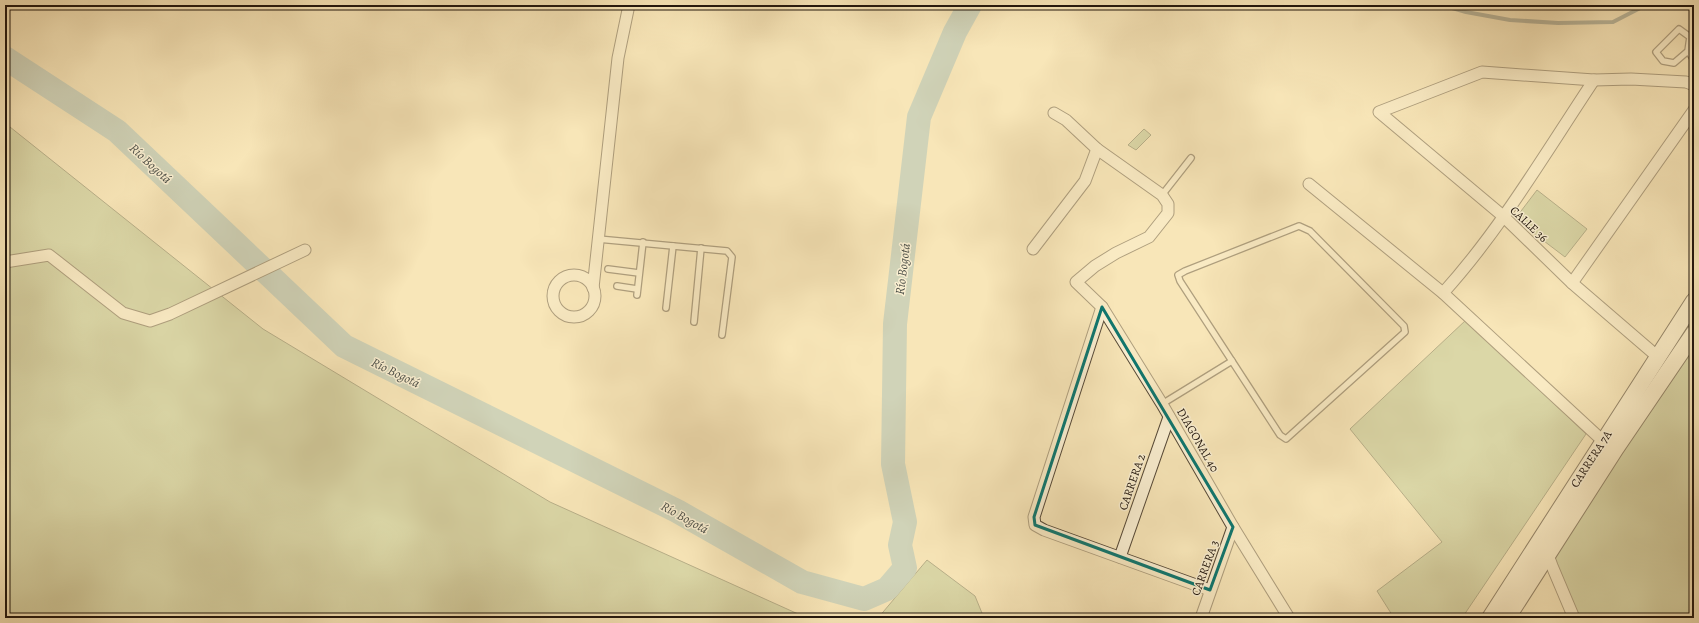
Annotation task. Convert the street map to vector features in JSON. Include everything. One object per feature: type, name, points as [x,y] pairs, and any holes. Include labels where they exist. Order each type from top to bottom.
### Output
[{"type":"main road","name":"CARRERA 7A","points":[[1490,618],[1694,301]]},
{"type":"main road","name":"CARRERA 7A","points":[[1507,618],[1616,448],[1694,333]]},
{"type":"street","points":[[593,288],[618,58],[629,5]]},
{"type":"street","name":"CALLE 36","points":[[1594,80],[1482,72],[1379,112],[1503,216],[1572,283],[1658,357]]},
{"type":"street","points":[[1443,293],[1461,273],[1503,216],[1594,80],[1631,79],[1686,82],[1694,85]]},
{"type":"street","points":[[1572,283],[1694,110]]},
{"type":"street","points":[[1054,113],[1066,120],[1097,149],[1162,195]]},
{"type":"street","points":[[1033,249],[1085,181],[1097,149]]},
{"type":"street","points":[[1309,184],[1443,293],[1603,441]]},
{"type":"street","name":"DIAGONAL 40","points":[[1162,195],[1168,204],[1168,213],[1149,237],[1116,253],[1095,266],[1076,282],[1102,307],[1162,404],[1233,527],[1289,618]]},
{"type":"street","points":[[5,262],[49,255],[123,313],[150,321],[170,314],[305,250]]},
{"type":"street","points":[[1102,307],[1034,517],[1036,525],[1044,530],[1210,590]]},
{"type":"street","name":"CARRERA 2","points":[[1120,557],[1169,417]]},
{"type":"street","name":"CARRERA 3","points":[[1201,618],[1233,527]]},
{"type":"street","points":[[1548,554],[1574,618]]},
{"type":"lane","points":[[1688,52],[1674,63],[1663,61],[1656,52],[1679,29],[1690,37],[1688,52],[1694,60]]},
{"type":"lane","points":[[1162,195],[1191,158]]},
{"type":"lane","points":[[1299,226],[1310,231],[1404,326],[1405,332],[1400,337],[1286,439],[1280,435],[1232,361],[1180,281],[1178,275],[1299,226]]},
{"type":"lane","points":[[598,239],[643,242],[727,252],[732,257],[722,335]]},
{"type":"lane","points":[[617,286],[637,292],[643,242]]},
{"type":"lane","points":[[666,308],[673,246]]},
{"type":"lane","points":[[694,322],[701,248]]},
{"type":"lane","points":[[608,269],[639,273]]},
{"type":"lane","points":[[1162,404],[1232,361]]},
{"type":"highlighted area","points":[[1102,307],[1233,527],[1210,590],[1035,525],[1034,517]]},
{"type":"green space","points":[[5,123],[263,329],[550,502],[807,618],[5,618]]},
{"type":"green space","points":[[1144,129],[1151,135],[1136,150],[1128,145]]},
{"type":"green space","points":[[1537,190],[1587,229],[1565,257],[1515,219]]},
{"type":"green space","points":[[1466,320],[1586,434],[1462,618],[1394,618],[1377,591],[1442,542],[1350,429]]},
{"type":"green space","points":[[1694,348],[1694,618],[1580,618],[1552,556]]},
{"type":"green space","points":[[927,560],[975,596],[984,618],[878,618]]},
{"type":"waterway","name":"Río Bogotá","points":[[5,58],[117,131],[344,346],[677,511],[802,582],[864,599],[887,589],[905,568],[900,545],[905,522],[893,464],[895,324],[919,117],[955,32],[970,5]]},
{"type":"waterway","points":[[1442,5],[1466,12],[1510,20],[1558,23],[1613,22],[1646,5]]}]
